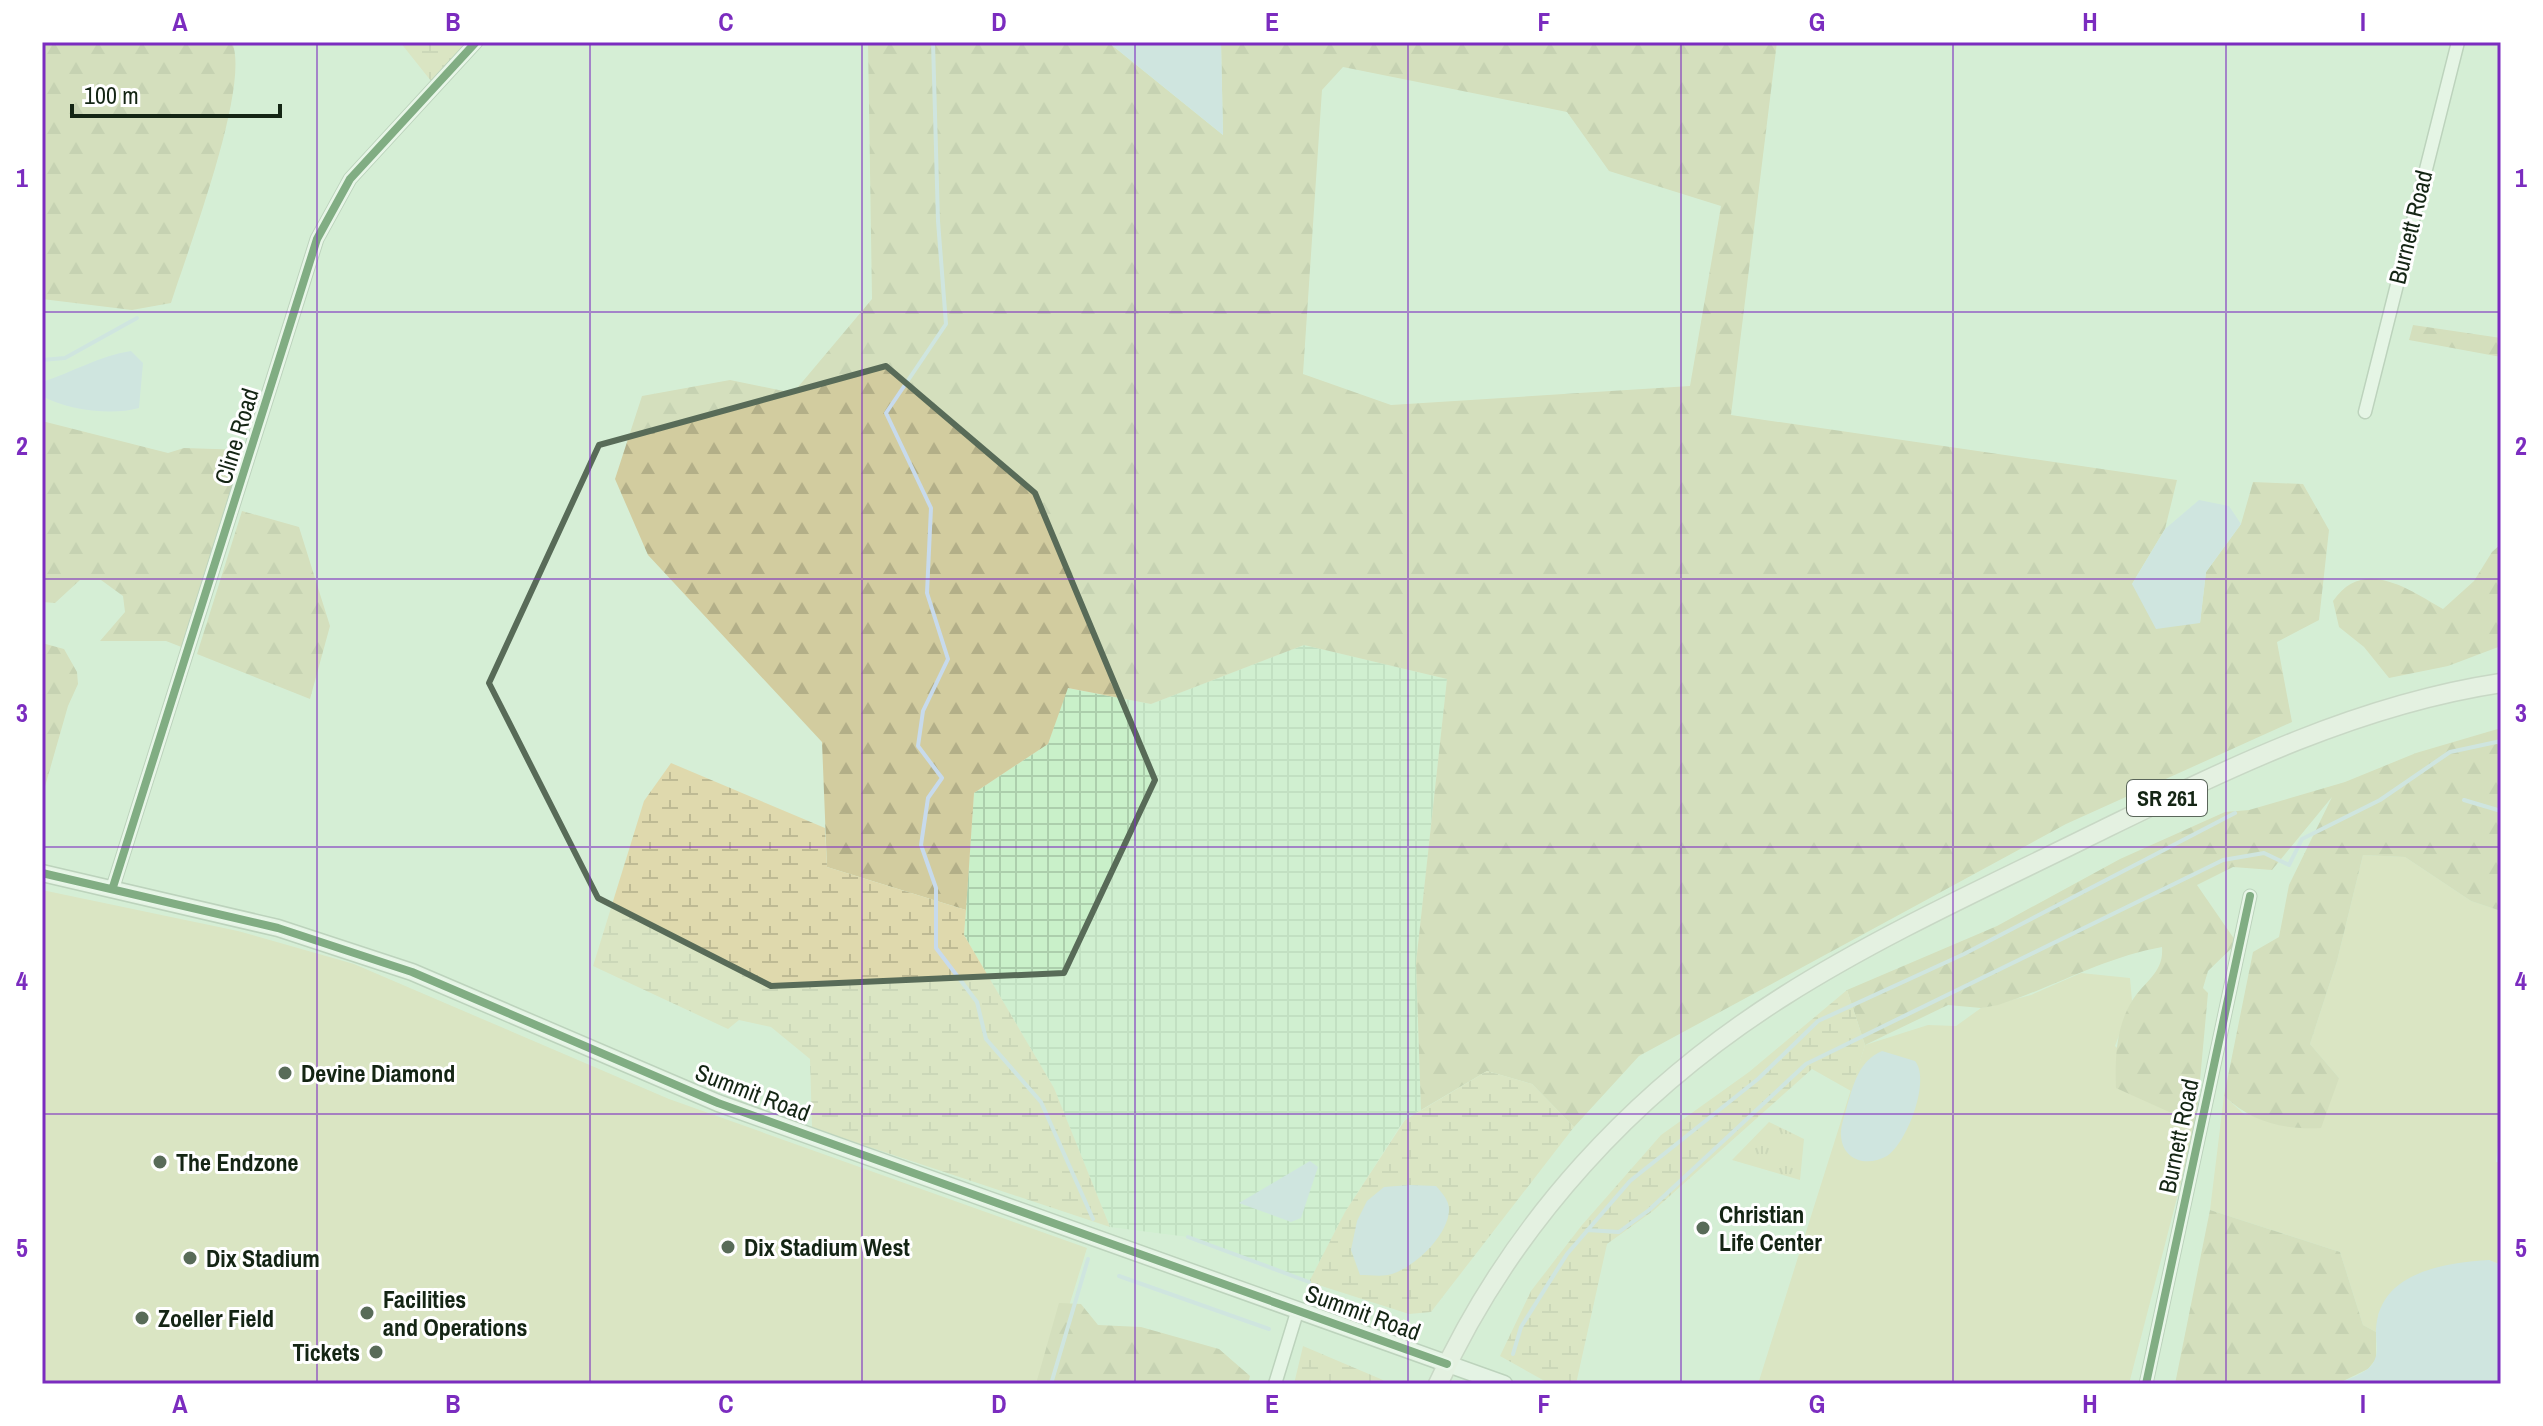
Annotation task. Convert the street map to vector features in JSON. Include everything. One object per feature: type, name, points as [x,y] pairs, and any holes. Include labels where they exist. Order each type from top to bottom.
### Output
[{"type":"main road","name":"SR 261","points":[[1438,1384],[1493,1284],[1547,1206],[1584,1161],[1645,1101],[1719,1041],[1785,995],[1986,888],[2256,755],[2371,714],[2501,683]]},
{"type":"street","name":"Cline Road","points":[[113,887],[317,239],[350,179],[476,42]]},
{"type":"street","name":"Burnett Road","points":[[2365,412],[2458,42]]},
{"type":"street","name":"Summit Road","points":[[42,873],[113,887],[278,928],[412,972],[718,1103],[1504,1384]]},
{"type":"street","name":"Burnett Road","points":[[2146,1384],[2250,896]]},
{"type":"street","points":[[1275,1384],[1298,1309]]},
{"type":"highlighted area","points":[[886,366],[1035,493],[1155,780],[1064,973],[771,986],[598,898],[489,683],[599,445]]},
{"type":"shaded area","points":[[1304,645],[1447,679],[1416,963],[1421,1110],[1404,1120],[1345,1212],[1309,1282],[1188,1237],[1110,1227],[1054,1088],[964,935],[974,793],[1048,744],[1067,688],[1151,704]]},
{"type":"green space","points":[[42,42],[232,42],[235,64],[233,94],[225,130],[171,303],[132,310],[42,299]]},
{"type":"green space","points":[[400,42],[468,42],[431,81]]},
{"type":"green space","points":[[868,42],[1108,42],[1223,135],[1221,42],[1777,42],[1731,415],[2177,480],[2165,529],[2132,584],[2200,623],[2206,572],[2241,524],[2253,482],[2303,484],[2329,530],[2319,620],[2277,642],[2292,722],[2066,824],[1639,1056],[1574,1127],[1532,1084],[1487,1071],[1421,1110],[1416,963],[1447,679],[1304,645],[1151,704],[1068,688],[1048,744],[974,793],[966,910],[827,867],[822,742],[648,555],[615,479],[642,396],[730,380],[793,393],[872,299]],"holes":[[[1343,67],[1567,112],[1609,171],[1721,206],[1690,386],[1391,405],[1303,374],[1322,90]]]},
{"type":"green space","points":[[2413,325],[2501,338],[2501,357],[2409,340]]},
{"type":"green space","points":[[42,421],[168,453],[184,448],[246,450],[184,648],[166,641],[100,641],[125,612],[123,596],[101,580],[80,580],[55,603],[42,602]]},
{"type":"green space","points":[[242,511],[299,527],[330,626],[310,699],[197,654]]},
{"type":"green space","points":[[2501,544],[2501,646],[2448,666],[2389,678],[2364,647],[2339,627],[2333,601],[2345,588],[2358,581],[2386,581],[2443,609],[2474,581],[2492,552]]},
{"type":"green space","points":[[42,643],[64,649],[77,672],[78,684],[68,706],[42,797]]},
{"type":"green space","points":[[2501,728],[2501,911],[2471,901],[2405,857],[2363,855],[2337,961],[2310,1044],[2339,1078],[2321,1128],[2281,1126],[2257,1118],[2224,1096],[2253,952],[2279,937],[2289,885],[2332,797],[2272,870],[2233,867],[2197,885],[2237,943],[2208,971],[2203,988],[2208,993],[2196,1124],[2116,1088],[2116,1054],[2123,1021],[2132,1001],[2157,970],[2162,947],[2100,965],[1998,1005],[1981,1008],[1948,1005],[1865,1045],[1847,990],[1997,926],[2120,859],[2225,812],[2249,810],[2345,782],[2416,753]]},
{"type":"green space","points":[[671,763],[825,828],[827,867],[966,910],[964,935],[1054,1088],[1110,1227],[812,1128],[810,1059],[771,1027],[739,1020],[728,1029],[593,966],[644,801]]},
{"type":"green space","points":[[2363,855],[2405,857],[2471,901],[2501,911],[2501,1111],[2496,1162],[2501,1163],[2501,1265],[2489,1260],[2379,1312],[2376,1332],[2363,1325],[2340,1252],[2210,1210],[2224,1096],[2245,1115],[2339,1078],[2310,1044],[2337,961]]},
{"type":"green space","points":[[42,890],[238,931],[354,964],[669,1099],[1087,1248],[1045,1384],[42,1384]]},
{"type":"green space","points":[[2081,973],[2130,978],[2132,1001],[2115,1046],[2196,1124],[2129,1384],[1758,1384],[1865,1045],[1928,1025],[1956,1026],[1981,1008],[2031,995]]},
{"type":"green space","points":[[1847,990],[1865,1045],[1851,1091],[1812,1069],[1653,1211],[1607,1244],[1576,1384],[1550,1384],[1500,1356],[1531,1291],[1582,1225],[1661,1135],[1749,1072]]},
{"type":"green space","points":[[1487,1071],[1532,1084],[1574,1127],[1431,1312],[1409,1314],[1309,1282],[1345,1212],[1405,1120]]},
{"type":"green space","points":[[1769,1122],[1804,1139],[1800,1180],[1732,1160]]},
{"type":"green space","points":[[2210,1210],[2340,1252],[2363,1325],[2376,1332],[2376,1359],[2368,1369],[2337,1384],[2175,1384]]},
{"type":"green space","points":[[1059,1303],[1081,1304],[1098,1325],[1141,1327],[1219,1349],[1250,1376],[1248,1384],[1036,1384]]},
{"type":"green space","points":[[1303,1346],[1383,1380],[1385,1384],[1294,1384]]},
{"type":"water","points":[[1108,42],[1221,42],[1223,135]]},
{"type":"water","points":[[131,351],[143,363],[139,408],[90,410],[64,405],[42,396],[42,382],[97,360]]},
{"type":"water","points":[[2199,500],[2229,506],[2241,524],[2206,572],[2200,623],[2156,629],[2132,584],[2165,529]]},
{"type":"water","points":[[1882,1051],[1915,1061],[1919,1070],[1918,1096],[1909,1125],[1895,1149],[1879,1159],[1857,1160],[1846,1151],[1841,1129],[1858,1074],[1874,1055]]},
{"type":"water","points":[[1310,1161],[1318,1167],[1301,1218],[1291,1222],[1239,1203]]},
{"type":"water","points":[[1436,1186],[1449,1208],[1444,1228],[1430,1248],[1401,1270],[1385,1275],[1360,1275],[1351,1250],[1357,1221],[1367,1201],[1384,1187]]},
{"type":"water","points":[[2489,1260],[2501,1265],[2501,1384],[2337,1384],[2363,1372],[2373,1363],[2379,1312],[2387,1296],[2400,1284],[2433,1269]]},
{"type":"waterway","points":[[933,42],[938,221],[946,324],[886,413],[931,508],[927,593],[948,659],[923,711],[918,746],[942,778],[928,798],[921,845],[936,888],[936,948],[977,1002],[986,1039],[1041,1102],[1093,1219]]},
{"type":"waterway","points":[[42,360],[65,358],[137,318]]},
{"type":"waterway","points":[[1587,1230],[1619,1232],[1649,1210],[1806,1064],[2223,860],[2264,853],[2289,865],[2302,839],[2380,800],[2450,752],[2501,741]]},
{"type":"waterway","points":[[2464,800],[2501,811]]},
{"type":"waterway","points":[[1513,1354],[1521,1327],[1567,1254],[1630,1181],[1758,1079],[1818,1021],[1964,954],[2235,813]]},
{"type":"waterway","points":[[1188,1237],[1309,1282]]},
{"type":"waterway","points":[[1051,1384],[1088,1259]]},
{"type":"waterway","points":[[1119,1276],[1269,1329]]},
{"type":"cycle path","points":[[113,887],[317,239],[350,179],[476,42]]},
{"type":"cycle path","points":[[42,873],[278,928],[412,972],[718,1103],[1447,1364]]},
{"type":"cycle path","points":[[2146,1384],[2250,896]]},
{"type":"place","name":"Devine Diamond","points":[[285,1073]]},
{"type":"place","name":"The Endzone","points":[[160,1162]]},
{"type":"place","name":"Christian Life Center","points":[[1703,1228]]},
{"type":"place","name":"Dix Stadium West","points":[[728,1247]]},
{"type":"place","name":"Dix Stadium","points":[[190,1258]]},
{"type":"place","name":"Facilities and Operations","points":[[367,1313]]},
{"type":"place","name":"Zoeller Field","points":[[142,1318]]},
{"type":"place","name":"Tickets","points":[[376,1352]]}]
